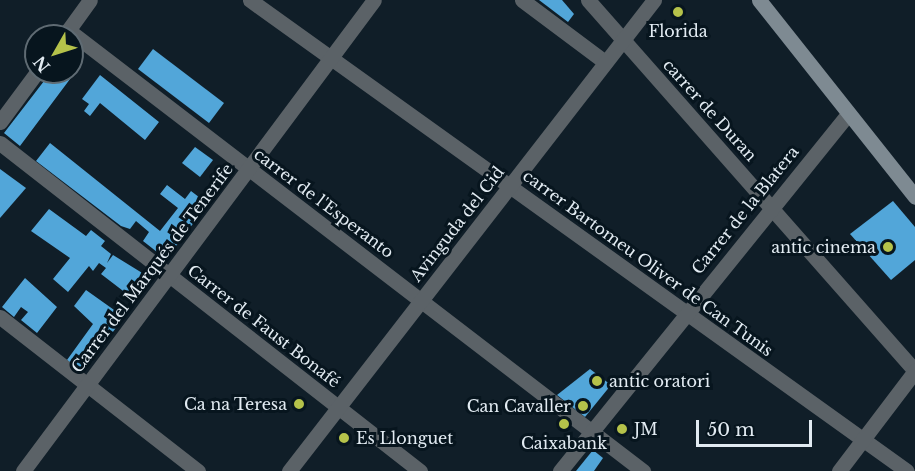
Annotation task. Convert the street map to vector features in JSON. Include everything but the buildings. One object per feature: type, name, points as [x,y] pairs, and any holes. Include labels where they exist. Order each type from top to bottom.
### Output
[{"type":"main road","points":[[759,0],[915,197]]},
{"type":"street","points":[[73,24],[90,0]]},
{"type":"street","name":"carrer Bartomeu Oliver de Can Tunis","points":[[250,0],[907,471]]},
{"type":"street","name":"Carrer del Marqués de Tenerife","points":[[23,471],[374,0]]},
{"type":"street","points":[[522,0],[605,62]]},
{"type":"street","name":"carrer de Duran","points":[[588,0],[771,204],[915,371]]},
{"type":"street","name":"Avinguda del Cid","points":[[289,471],[654,0]]},
{"type":"street","name":"carrer de l'Esperanto","points":[[84,46],[249,169],[643,471]]},
{"type":"street","points":[[0,122],[28,84]]},
{"type":"street","name":"Carrer de la Blatera","points":[[560,471],[771,204],[848,114]]},
{"type":"street","name":"Carrer de Faust Bonafé","points":[[0,143],[420,471]]},
{"type":"street","points":[[0,317],[198,471]]},
{"type":"street","points":[[839,471],[915,371]]},
{"type":"place","name":"Florida","points":[[678,12]]},
{"type":"place","name":"antic cinema","points":[[888,247]]},
{"type":"place","name":"antic oratori","points":[[597,381]]},
{"type":"place","name":"Ca na Teresa","points":[[299,404]]},
{"type":"place","name":"Can Cavaller","points":[[583,406]]},
{"type":"place","name":"Caixabank","points":[[564,424]]},
{"type":"place","name":"JM","points":[[622,429]]},
{"type":"place","name":"Es Llonguet","points":[[344,438]]}]
